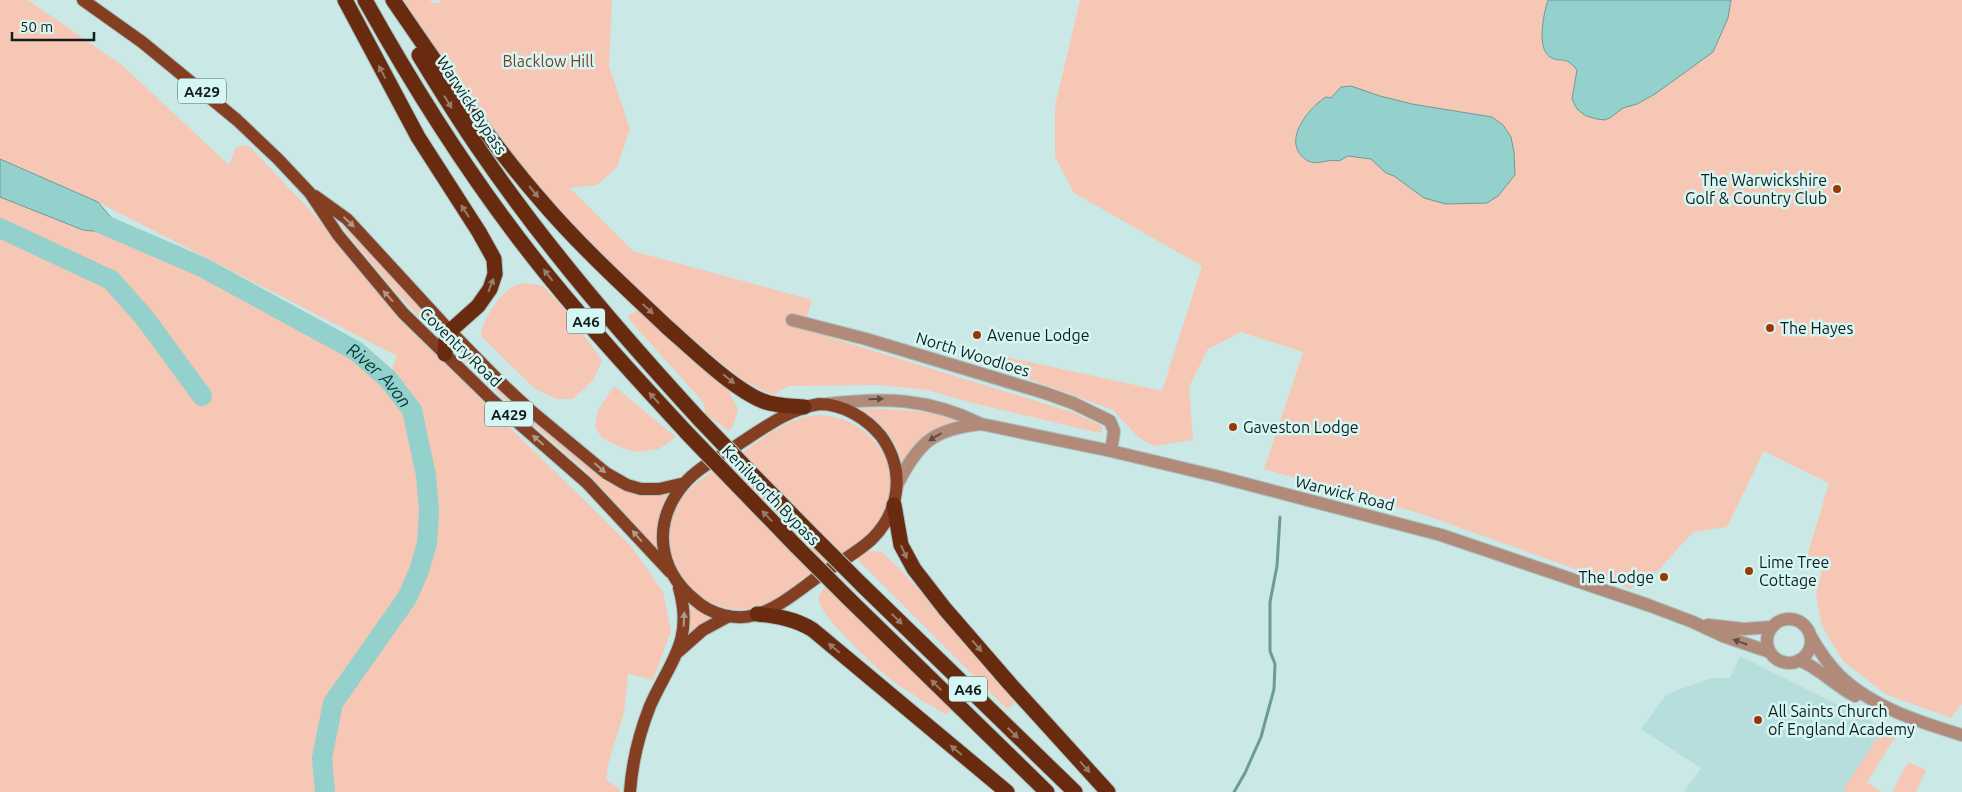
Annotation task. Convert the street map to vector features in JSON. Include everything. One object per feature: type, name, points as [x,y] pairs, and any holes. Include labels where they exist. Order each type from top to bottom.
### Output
[{"type":"highway","points":[[345,0],[418,137],[479,232],[494,259],[495,274],[490,289],[478,306],[450,332],[446,338],[445,354]]},
{"type":"highway","name":"Kenilworth Bypass","points":[[365,0],[424,100],[492,202],[549,277],[609,348],[687,434],[849,599],[1046,792]]},
{"type":"highway","name":"Warwick Bypass","points":[[387,0],[457,116],[534,225]]},
{"type":"highway","points":[[393,0],[450,84],[503,155],[544,204],[606,269],[691,348],[743,390],[764,402],[804,407]]},
{"type":"highway","name":"Kenilworth Bypass","points":[[534,225],[600,306],[700,420],[862,585],[1075,792]]},
{"type":"highway","points":[[894,505],[901,545],[914,569],[945,609],[1003,676],[1108,792]]},
{"type":"highway","points":[[757,614],[789,619],[813,630],[1006,792]]},
{"type":"main road","name":"Coventry Road","points":[[83,0],[142,42],[237,120],[278,159],[310,193],[338,235],[403,313],[491,399],[587,483],[670,572]]},
{"type":"main road","name":"Coventry Road","points":[[310,193],[347,219],[450,332],[530,410],[613,478],[627,486],[648,489],[665,488],[684,483]]},
{"type":"main road","points":[[827,404],[840,407],[856,415],[878,433],[892,458],[897,484],[894,505],[883,524],[870,540],[788,598],[757,614],[738,617],[728,616],[707,609],[698,604],[679,585],[670,572],[664,553],[664,526],[671,504],[684,483],[704,468],[776,420],[804,407],[827,404]]},
{"type":"main road","points":[[630,792],[632,768],[644,722],[660,684],[677,652],[683,634],[685,612],[679,585]]},
{"type":"main road","points":[[677,652],[703,630],[728,616]]},
{"type":"street","name":"North Woodloes","points":[[792,320],[866,339],[1063,399],[1110,421],[1114,430],[1111,451]]},
{"type":"street","name":"Warwick Road","points":[[827,404],[878,399],[936,406],[963,415],[981,424],[1111,451],[1441,535],[1571,578],[1770,652]]},
{"type":"street","name":"Warwick Road","points":[[897,484],[915,454],[930,439],[955,427],[981,424]]},
{"type":"street","points":[[1877,702],[1858,691],[1838,674],[1803,625],[1793,620],[1780,621],[1772,627],[1767,638],[1770,652],[1777,659],[1784,662],[1799,660],[1815,667],[1846,691],[1932,726],[1962,735]]},
{"type":"street","name":"Warwick Road","points":[[1693,622],[1744,629],[1772,627]]},
{"type":"street","points":[[1799,660],[1808,650],[1810,635]]},
{"type":"shaded area","points":[[1548,0],[1731,0],[1728,18],[1713,52],[1655,94],[1637,104],[1623,108],[1610,118],[1604,120],[1586,116],[1577,109],[1572,99],[1577,70],[1569,62],[1550,57],[1543,46],[1542,30]]},
{"type":"shaded area","points":[[1351,86],[1412,104],[1492,117],[1503,125],[1511,137],[1515,175],[1498,196],[1487,203],[1446,204],[1424,198],[1394,176],[1386,173],[1371,159],[1348,156],[1339,161],[1331,160],[1316,163],[1308,161],[1300,154],[1296,145],[1299,127],[1319,102],[1326,97],[1331,98],[1341,87]]},
{"type":"shaded area","points":[[0,159],[98,202],[125,234],[83,230],[0,197]]},
{"type":"shaded area","name":"All Saints Church of England Academy","points":[[1740,656],[1884,728],[1844,790],[1847,792],[1684,792],[1701,768],[1641,729],[1667,694],[1711,678],[1730,678]]},
{"type":"green space","points":[[0,0],[28,0],[122,65],[229,165],[236,147],[248,145],[312,212],[399,319],[631,546],[663,592],[671,631],[653,680],[628,674],[624,712],[608,765],[606,780],[620,789],[620,792],[0,792],[0,197],[83,230],[125,234],[202,267],[356,351],[388,379],[397,356],[98,202],[0,159]]},
{"type":"green space","name":"Blacklow Hill","points":[[404,0],[430,0],[432,3],[439,3],[441,0],[612,0],[609,66],[630,129],[617,167],[597,185],[570,188],[633,251],[812,300],[803,329],[1075,413],[1100,425],[1103,429],[1099,433],[927,390],[881,385],[788,386],[773,395],[744,381],[675,325],[618,273],[550,200],[480,114],[414,19]]},
{"type":"green space","points":[[1080,0],[1962,0],[1962,704],[1951,718],[1885,694],[1843,661],[1822,626],[1816,595],[1823,566],[1800,568],[1806,560],[1829,483],[1764,451],[1727,527],[1693,532],[1645,585],[1639,582],[1631,589],[1419,513],[1264,469],[1303,352],[1241,332],[1208,349],[1189,387],[1193,440],[1154,446],[1139,438],[1113,410],[994,366],[1007,357],[1162,391],[1202,266],[1074,193],[1055,157],[1055,106]]},
{"type":"green space","points":[[339,220],[437,326],[435,330],[416,314],[385,280]]},
{"type":"green space","points":[[526,283],[543,286],[562,306],[602,360],[594,379],[573,399],[556,399],[534,388],[481,336],[488,315],[503,295],[514,286]]},
{"type":"green space","points":[[639,309],[729,391],[738,410],[732,428],[729,431],[706,414],[703,402],[627,317]]},
{"type":"green space","points":[[461,353],[521,409],[610,483],[628,491],[669,493],[660,516],[657,549],[584,469],[516,410],[461,356]]},
{"type":"green space","points":[[614,386],[676,437],[659,449],[637,452],[620,447],[602,438],[595,427],[598,410]]},
{"type":"green space","points":[[860,408],[926,412],[964,421],[902,463],[896,446],[887,431]]},
{"type":"green space","points":[[816,415],[832,417],[861,429],[873,439],[882,452],[888,466],[890,482],[887,502],[880,521],[856,547],[785,596],[773,602],[755,608],[731,609],[709,602],[690,587],[674,563],[670,536],[671,522],[676,509],[683,497],[693,486],[711,472],[786,424]]},
{"type":"green space","points":[[869,551],[882,552],[900,569],[979,657],[1015,703],[1007,709],[857,559]]},
{"type":"green space","points":[[825,586],[952,710],[945,714],[911,693],[892,680],[854,646],[822,608],[819,598]]},
{"type":"green space","points":[[689,605],[713,617],[689,633]]},
{"type":"green space","points":[[1884,728],[1898,733],[1867,782],[1881,792],[1847,792],[1843,790]]},
{"type":"green space","points":[[1908,762],[1926,770],[1916,792],[1892,792]]},
{"type":"waterway","name":"River Avon","points":[[100,223],[202,267],[356,351],[388,379],[412,410],[426,475],[429,511],[427,543],[419,571],[407,598],[333,703],[322,758],[325,792]]},
{"type":"waterway","points":[[0,228],[111,280],[144,317],[202,396]]},
{"type":"waterway","points":[[1234,792],[1245,773],[1261,737],[1274,689],[1275,664],[1270,651],[1270,602],[1277,566],[1280,517]]},
{"type":"place","name":"The Warwickshire Golf & Country Club","points":[[1837,189]]},
{"type":"place","name":"The Hayes","points":[[1770,328]]},
{"type":"place","name":"Avenue Lodge","points":[[977,335]]},
{"type":"place","name":"Gaveston Lodge","points":[[1233,427]]},
{"type":"place","name":"Lime Tree Cottage","points":[[1749,571]]},
{"type":"place","name":"The Lodge","points":[[1664,577]]},
{"type":"place","name":"All Saints Church of England Academy","points":[[1758,720]]}]
